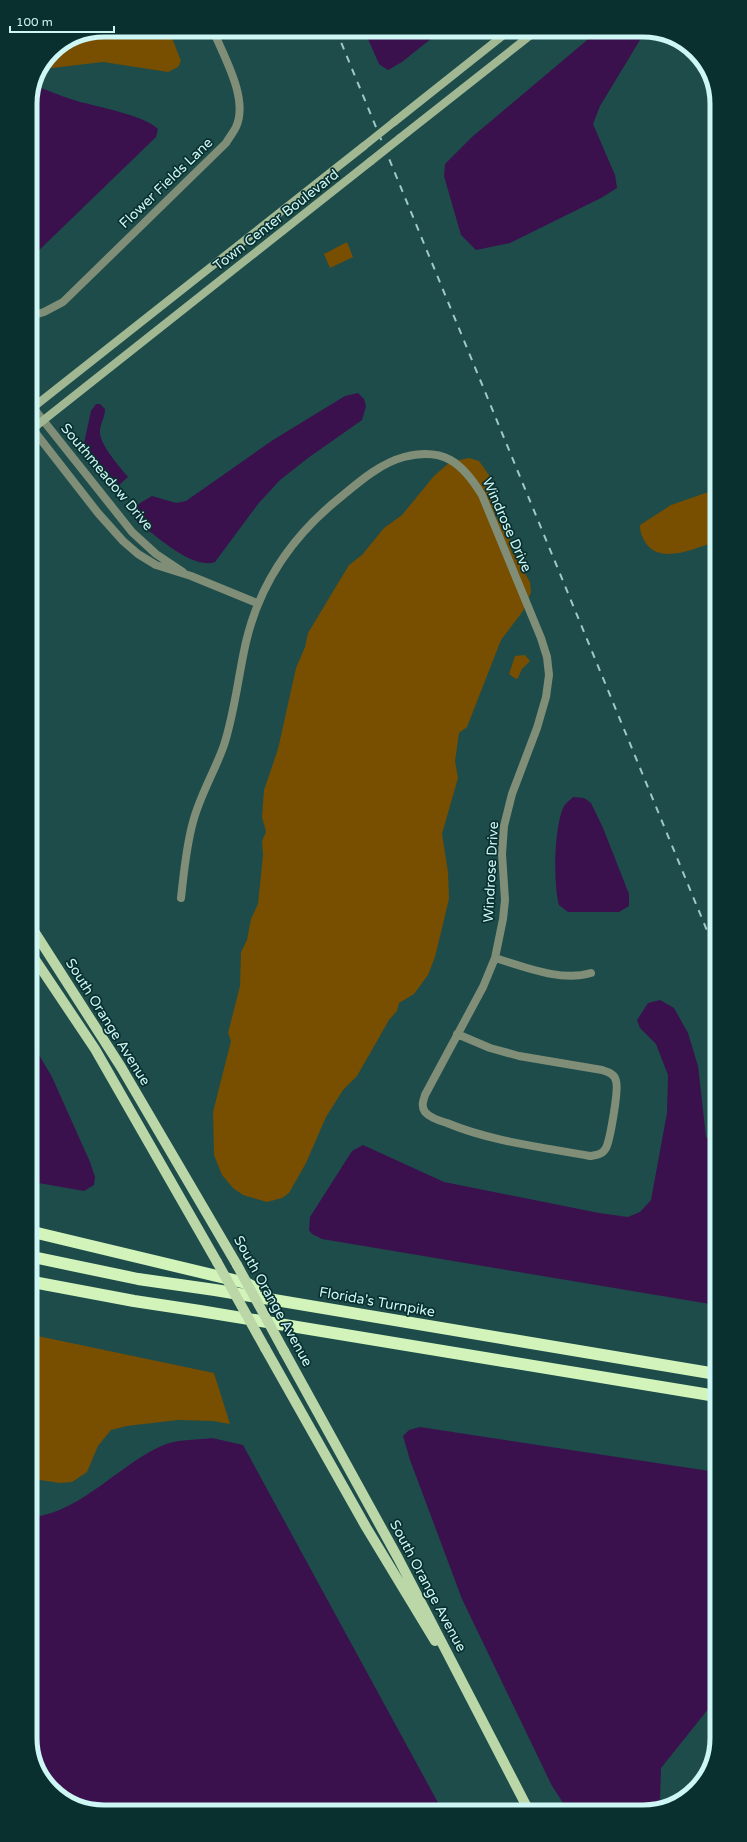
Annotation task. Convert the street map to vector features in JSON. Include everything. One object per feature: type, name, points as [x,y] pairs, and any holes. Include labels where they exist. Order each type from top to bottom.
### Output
[{"type":"highway","points":[[37,1233],[246,1283],[280,1301]]},
{"type":"highway","name":"Florida's Turnpike","points":[[37,1258],[138,1279],[280,1301],[710,1373]]},
{"type":"highway","points":[[37,1283],[134,1301],[200,1310],[710,1395]]},
{"type":"main road","name":"Town Center Boulevard","points":[[37,403],[501,37]]},
{"type":"main road","name":"Town Center Boulevard","points":[[37,424],[371,162],[527,37]]},
{"type":"main road","name":"South Orange Avenue","points":[[37,936],[121,1067],[237,1265],[394,1551],[526,1805]]},
{"type":"main road","name":"South Orange Avenue","points":[[37,962],[95,1049],[366,1527],[470,1699]]},
{"type":"street","name":"Flower Fields Lane","points":[[37,314],[63,302],[226,143],[236,126],[240,110],[238,92],[216,37]]},
{"type":"street","name":"Southmeadow Drive","points":[[37,413],[132,532],[156,554],[191,576]]},
{"type":"street","name":"Southmeadow Drive","points":[[37,437],[98,513],[123,541],[138,554],[156,565],[191,576],[257,603]]},
{"type":"street","name":"Windrose Drive","points":[[181,898],[185,857],[193,821],[206,784],[223,746],[235,704],[246,642],[257,603],[277,565],[297,538],[326,508],[364,478],[395,459],[416,454],[435,454],[447,458],[461,466],[471,476],[482,495],[541,638],[547,657],[549,674],[546,697],[539,722],[512,794],[504,826],[502,854],[505,900],[496,958],[425,1095],[422,1104],[425,1112],[429,1115],[469,1132],[502,1141],[590,1156],[599,1155],[605,1149],[609,1139],[617,1088],[616,1079],[611,1073],[602,1070],[518,1056],[490,1048],[457,1034]]},
{"type":"street","points":[[98,513],[110,505]]},
{"type":"street","points":[[496,958],[546,972],[569,976],[582,976],[591,973]]},
{"type":"shaded area","points":[[104,37],[172,37],[181,61],[178,67],[168,72],[103,62],[47,69],[67,48],[91,38]]},
{"type":"shaded area","points":[[367,37],[433,37],[402,62],[388,70],[379,64]]},
{"type":"shaded area","points":[[591,37],[642,37],[600,106],[593,124],[615,175],[617,188],[601,198],[510,243],[476,250],[461,235],[444,176],[445,164],[472,137]]},
{"type":"shaded area","points":[[39,87],[72,99],[120,112],[151,124],[158,129],[156,137],[37,252],[37,139],[39,132],[37,129],[37,100]]},
{"type":"shaded area","points":[[347,242],[353,257],[330,268],[324,254]]},
{"type":"shaded area","points":[[358,393],[364,399],[366,406],[362,420],[308,458],[280,480],[258,504],[215,562],[206,563],[196,561],[185,556],[174,550],[137,522],[134,509],[140,503],[152,496],[176,503],[186,501],[273,440],[345,396]]},
{"type":"shaded area","points":[[96,404],[100,404],[105,409],[100,431],[106,449],[128,477],[119,485],[113,481],[87,451],[84,443],[91,411]]},
{"type":"shaded area","points":[[469,458],[479,461],[491,478],[495,516],[509,534],[511,550],[530,582],[531,592],[523,611],[501,640],[467,727],[459,733],[455,761],[458,778],[442,834],[448,872],[449,899],[435,957],[428,975],[414,994],[399,1003],[397,1011],[389,1020],[357,1076],[343,1090],[326,1117],[306,1163],[289,1193],[282,1198],[267,1202],[243,1195],[233,1188],[222,1175],[214,1155],[213,1112],[231,1041],[228,1033],[240,986],[241,952],[247,940],[251,919],[258,904],[263,855],[262,841],[266,832],[262,817],[264,790],[278,749],[296,668],[305,647],[308,633],[349,565],[362,555],[384,528],[402,515],[434,476],[450,462]]},
{"type":"shaded area","points":[[710,491],[710,543],[686,551],[667,554],[650,548],[642,536],[640,525],[671,505]]},
{"type":"shaded area","points":[[525,655],[530,661],[522,669],[518,678],[516,679],[509,674],[515,656]]},
{"type":"shaded area","points":[[573,797],[584,798],[591,803],[603,828],[629,894],[629,906],[619,912],[568,912],[559,905],[555,870],[556,841],[564,806]]},
{"type":"shaded area","points":[[660,1000],[674,1008],[688,1033],[698,1066],[706,1137],[710,1142],[710,1304],[322,1239],[312,1234],[309,1230],[310,1217],[352,1151],[363,1145],[444,1182],[599,1213],[628,1217],[640,1212],[651,1200],[667,1113],[668,1075],[656,1044],[640,1028],[637,1020],[648,1003]]},
{"type":"shaded area","points":[[37,1052],[52,1077],[90,1162],[95,1177],[94,1185],[84,1191],[37,1183]]},
{"type":"shaded area","points":[[37,1336],[214,1373],[230,1424],[213,1421],[178,1420],[127,1426],[111,1430],[98,1446],[87,1472],[72,1482],[60,1483],[37,1480]]},
{"type":"shaded area","points":[[420,1427],[710,1471],[710,1707],[661,1768],[660,1802],[643,1805],[564,1805],[552,1786],[462,1599],[410,1460],[403,1436],[409,1430]]},
{"type":"shaded area","points":[[212,1438],[243,1445],[439,1805],[100,1805],[91,1804],[71,1796],[63,1791],[51,1779],[38,1751],[37,1738],[37,1516],[51,1513],[68,1506],[149,1452],[171,1442]]},
{"type":"railway","points":[[339,37],[710,938]]}]
